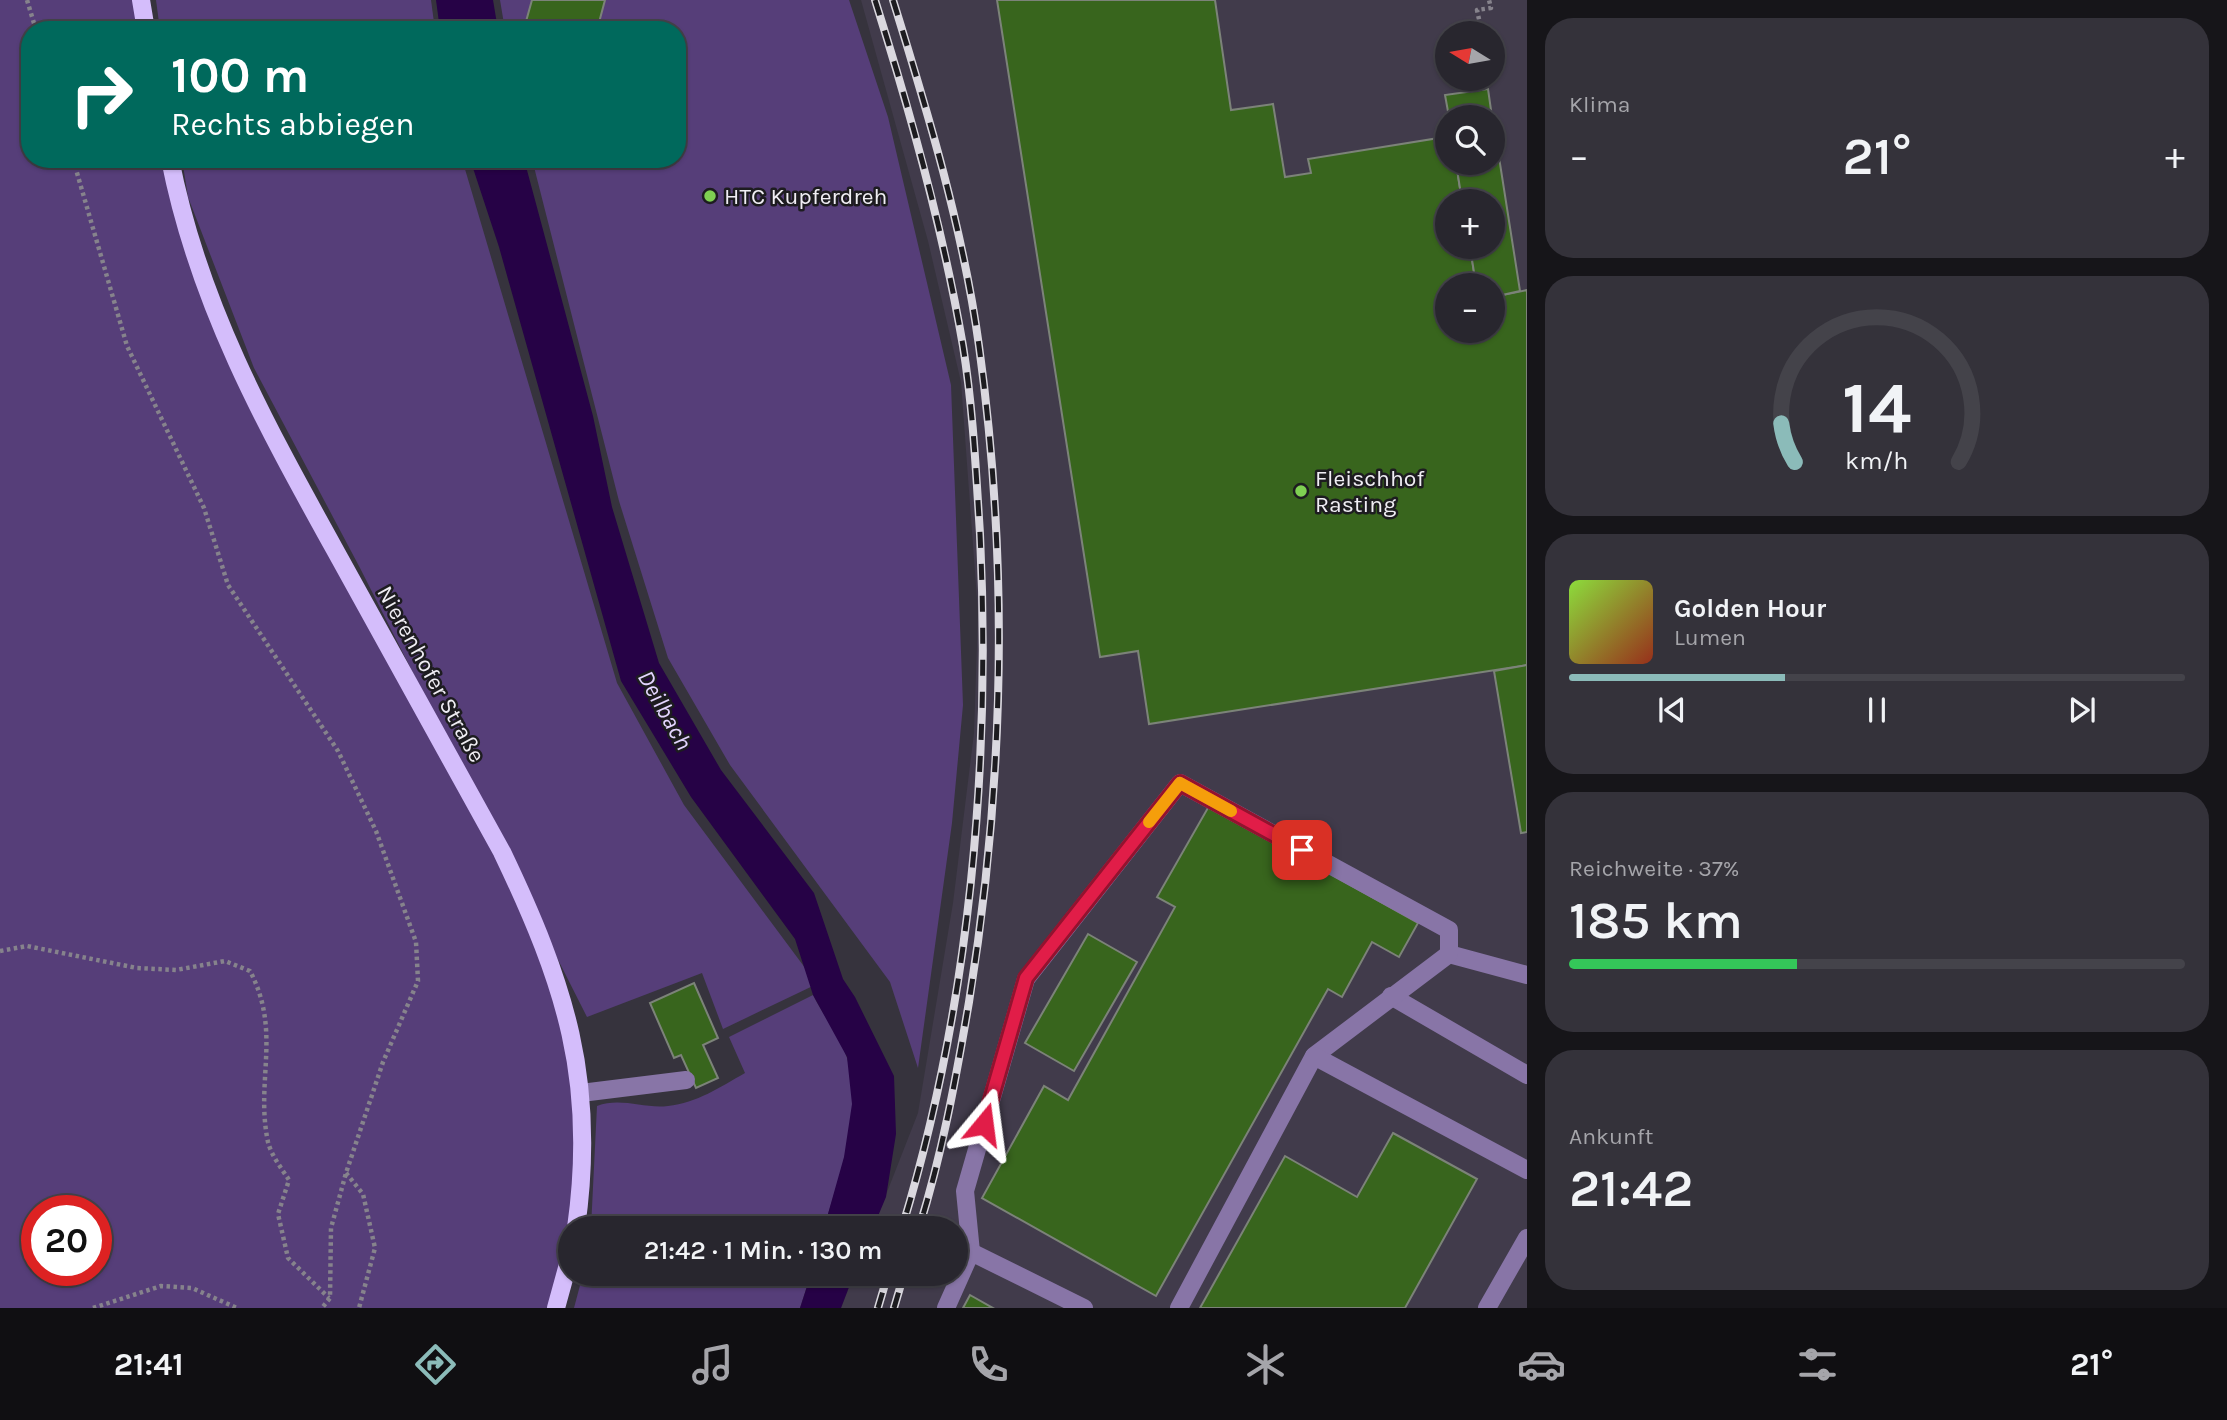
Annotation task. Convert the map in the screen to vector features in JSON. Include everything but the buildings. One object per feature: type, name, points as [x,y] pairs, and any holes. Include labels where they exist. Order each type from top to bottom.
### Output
[{"type":"main road","points":[[141,0],[144,21]]},
{"type":"main road","name":"Nierenhofer Straße","points":[[172,168],[196,262],[233,360],[502,852],[538,928],[559,985],[573,1040],[581,1093],[585,1135],[577,1216]]},
{"type":"main road","points":[[556,1308],[562,1286]]},
{"type":"lane","points":[[946,1308],[971,1252],[965,1191],[1026,978],[1180,783],[1449,930],[1449,954]]},
{"type":"lane","points":[[1449,954],[1527,975]]},
{"type":"lane","points":[[1179,1308],[1314,1056],[1449,954]]},
{"type":"lane","points":[[1391,996],[1527,1076]]},
{"type":"lane","points":[[1314,1056],[1527,1170]]},
{"type":"lane","points":[[581,1093],[686,1080]]},
{"type":"lane","points":[[1487,1308],[1527,1238]]},
{"type":"lane","points":[[971,1252],[1084,1308]]},
{"type":"path","points":[[27,0],[33,21]]},
{"type":"path","points":[[1479,21],[1477,10],[1491,8],[1489,0]]},
{"type":"path","points":[[76,168],[127,346],[204,508],[228,585],[338,751],[376,831],[416,942],[418,981],[383,1062],[346,1173],[331,1228],[330,1298],[322,1308]]},
{"type":"path","points":[[0,951],[27,946],[137,968],[176,970],[225,961],[250,971],[262,994],[264,1007],[268,1056],[263,1108],[268,1146],[289,1180],[278,1214],[288,1258],[330,1298]]},
{"type":"path","points":[[346,1173],[363,1194],[375,1248],[359,1308]]},
{"type":"path","points":[[93,1308],[161,1286],[192,1288],[237,1308]]},
{"type":"shaded area","points":[[0,0],[137,0],[140,21],[21,21],[21,168],[170,168],[217,331],[500,855],[566,1017],[579,1133],[572,1216],[558,1216],[558,1282],[551,1308],[0,1308]]},
{"type":"shaded area","points":[[156,0],[431,0],[434,21],[159,21]]},
{"type":"shaded area","points":[[500,0],[849,0],[888,117],[951,385],[963,705],[952,823],[918,1068],[890,982],[730,765],[668,658],[619,501],[534,168],[686,168],[686,21],[504,21]]},
{"type":"shaded area","points":[[861,0],[1527,0],[1527,1308],[841,1308],[849,1286],[968,1286],[968,1216],[878,1216],[918,1113],[953,903],[974,733],[978,613],[961,382],[928,241]]},
{"type":"shaded area","points":[[183,168],[465,168],[617,683],[684,805],[817,984],[723,1029],[702,973],[587,1017],[360,568],[254,368],[188,197]]},
{"type":"shaded area","points":[[813,995],[836,1034],[847,1058],[853,1100],[848,1144],[827,1216],[592,1216],[597,1106],[624,1103],[668,1106],[689,1102],[708,1094],[745,1073],[729,1037]]},
{"type":"shaded area","points":[[580,1286],[807,1286],[800,1308],[574,1308]]},
{"type":"water","points":[[436,0],[493,0],[496,21],[439,21]]},
{"type":"water","name":"Deilbach","points":[[473,168],[526,168],[593,416],[612,507],[659,663],[721,770],[814,893],[843,979],[855,997],[894,1076],[896,1134],[886,1197],[878,1216],[827,1216],[844,1157],[852,1104],[847,1057],[813,995],[795,939],[691,797],[621,681],[499,247]]},
{"type":"water","points":[[807,1286],[849,1286],[841,1308],[800,1308]]},
{"type":"railway","points":[[875,0],[925,172],[963,346],[976,464],[983,621],[978,797],[971,884],[944,1058],[905,1216]]},
{"type":"railway","points":[[893,0],[943,172],[972,302],[989,428],[998,592],[995,757],[981,921],[954,1088],[922,1216]]},
{"type":"railway","points":[[878,1308],[884,1286]]},
{"type":"railway","points":[[894,1308],[900,1286]]},
{"type":"slow traffic","points":[[1149,822],[1180,783],[1231,811]]},
{"type":"place","name":"HTC Kupferdreh","points":[[710,196]]},
{"type":"place","name":"Fleischhof Rasting","points":[[1301,491]]},
{"type":"route","points":[[984,1124],[1026,978],[1180,783],[1302,850]]}]
